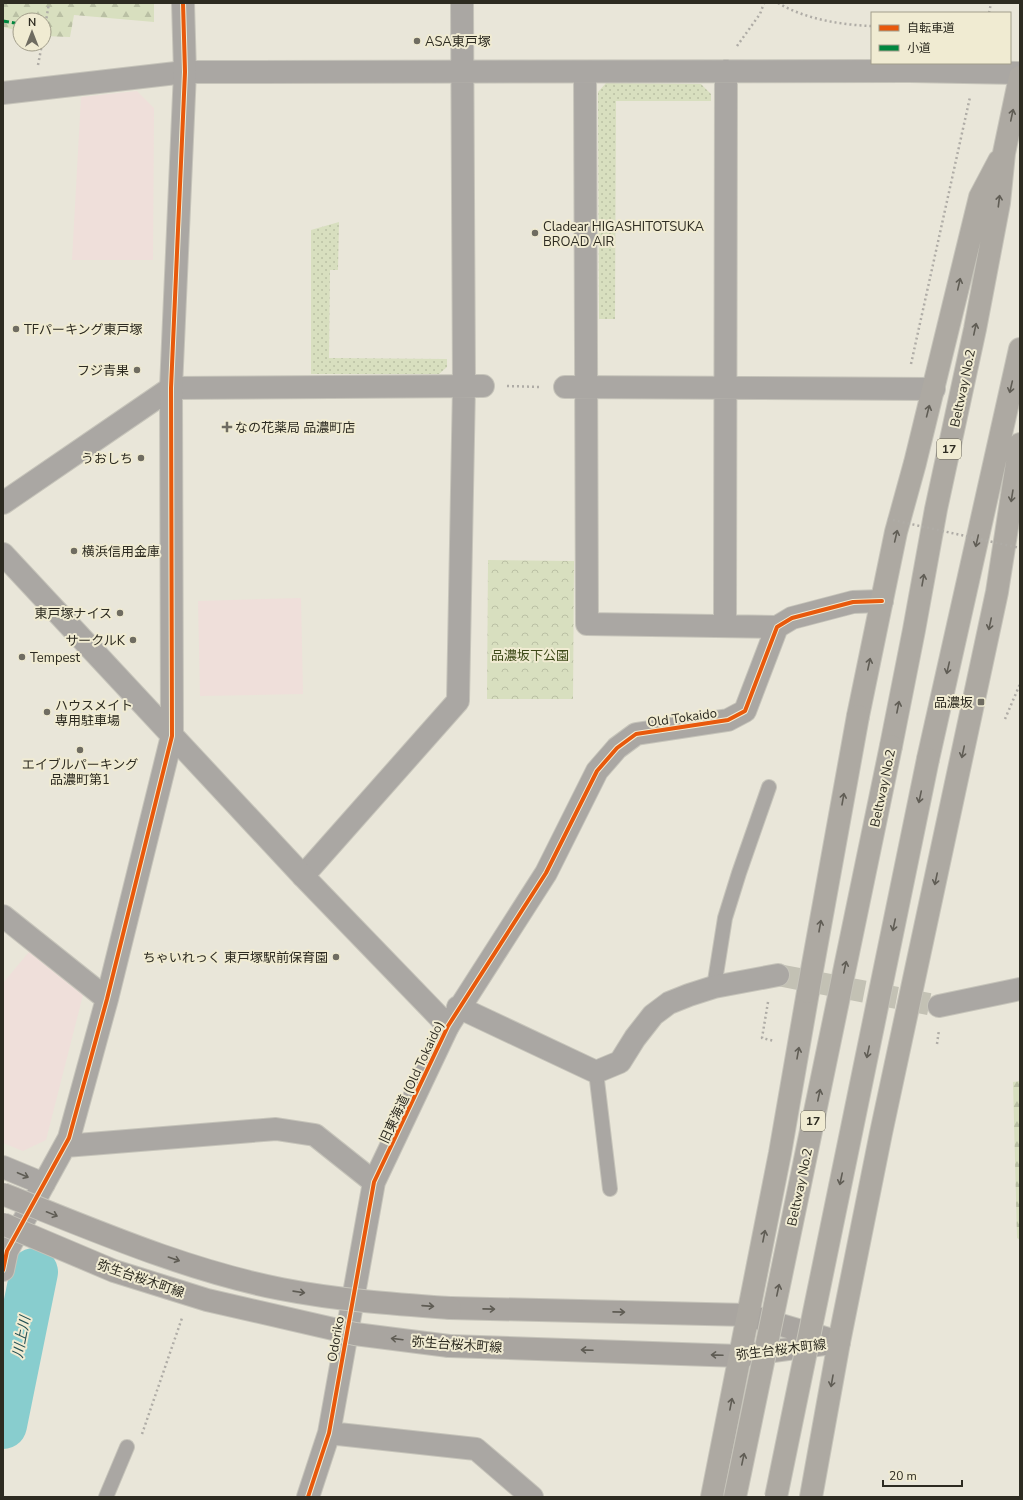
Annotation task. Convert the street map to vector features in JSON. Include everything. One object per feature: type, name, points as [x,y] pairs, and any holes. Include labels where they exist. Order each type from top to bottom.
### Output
[{"type":"main road","name":"Beltway No.2","points":[[735,1497],[891,746],[936,509],[975,329],[999,204],[1004,153],[1020,77]]},
{"type":"main road","points":[[712,1497],[780,1153],[858,716],[896,532],[934,389],[980,197],[1004,153]]},
{"type":"main road","points":[[776,1497],[928,759],[1020,349]]},
{"type":"main road","points":[[811,1497],[839,1342],[880,1140],[997,592],[1020,444]]},
{"type":"main road","name":"弥生台桜木町線","points":[[3,1194],[122,1242],[214,1273],[281,1289],[363,1301],[450,1308],[747,1315],[839,1342]]},
{"type":"main road","name":"弥生台桜木町線","points":[[12,1225],[114,1271],[207,1300],[355,1334],[450,1346],[740,1356],[839,1342]]},
{"type":"street","points":[[4,1257],[12,1225],[44,1184],[69,1138],[107,999],[172,736],[171,388],[185,72],[183,3]]},
{"type":"street","points":[[303,876],[458,701],[473,386],[462,72],[462,3]]},
{"type":"street","points":[[725,626],[726,71]]},
{"type":"street","points":[[3,93],[185,72],[976,71],[1020,73]]},
{"type":"street","points":[[585,72],[587,624],[777,628],[792,618],[845,604],[882,601]]},
{"type":"street","points":[[3,503],[171,388],[473,386]]},
{"type":"street","points":[[565,387],[934,389]]},
{"type":"street","points":[[3,554],[303,876],[448,1026]]},
{"type":"street","name":"Old Tokaido","points":[[481,972],[546,873],[597,771],[617,748],[636,734],[728,720],[744,711],[777,628]]},
{"type":"street","points":[[3,916],[107,999]]},
{"type":"street","name":"旧東海道 (Old Tokaido)","points":[[374,1182],[448,1026],[458,1007],[481,972]]},
{"type":"street","points":[[458,1007],[596,1072],[620,1062],[635,1038],[653,1015],[669,1003],[714,987],[778,975]]},
{"type":"street","points":[[939,1006],[1019,985]]},
{"type":"street","points":[[65,1146],[276,1130],[314,1135],[374,1182]]},
{"type":"street","points":[[3,1167],[44,1184]]},
{"type":"street","name":"Odoriko","points":[[308,1497],[329,1433],[374,1182]]},
{"type":"street","points":[[12,1225],[134,1271],[223,1299],[295,1315],[348,1323]]},
{"type":"street","points":[[329,1433],[476,1449],[532,1497]]},
{"type":"lane","points":[[714,987],[725,918],[769,788]]},
{"type":"lane","points":[[596,1072],[610,1189]]},
{"type":"lane","points":[[106,1497],[127,1447]]},
{"type":"path","points":[[734,49],[760,14],[764,3]]},
{"type":"path","points":[[778,3],[816,18],[855,25],[871,26]]},
{"type":"path","points":[[906,388],[976,71]]},
{"type":"path","points":[[473,386],[565,387]]},
{"type":"path","points":[[888,520],[1020,548]]},
{"type":"path","points":[[1005,719],[1020,684]]},
{"type":"path","points":[[768,1000],[762,1038],[774,1041]]},
{"type":"path","points":[[127,1447],[138,1445],[192,1289]]},
{"type":"shaded area","points":[[137,91],[154,108],[153,260],[72,260],[81,97]]},
{"type":"shaded area","points":[[301,598],[303,694],[200,696],[198,601]]},
{"type":"shaded area","points":[[29,952],[83,995],[46,1140],[23,1151],[3,1143],[3,983]]},
{"type":"green space","points":[[3,3],[154,3],[154,22],[74,15],[70,37],[52,36],[52,12],[12,12],[12,29],[3,27]]},
{"type":"green space","points":[[606,83],[701,84],[711,94],[711,101],[616,101],[615,319],[599,319],[598,92]]},
{"type":"green space","points":[[339,222],[338,270],[330,270],[329,358],[447,359],[447,367],[439,374],[311,374],[311,230]]},
{"type":"green space","name":"品濃坂下公園","points":[[488,560],[574,561],[573,699],[487,699]]},
{"type":"green space","points":[[1020,1081],[1020,1240],[1017,1238],[1013,1082]]},
{"type":"waterway","name":"川上川","points":[[3,1425],[34,1272]]},
{"type":"tunnel","points":[[778,975],[939,1006]]},
{"type":"marked path","points":[[3,21],[12,23]]},
{"type":"cycle path","points":[[3,1270],[7,1251],[69,1138],[107,999],[172,736],[171,388],[185,72],[183,3]]},
{"type":"cycle path","points":[[308,1497],[329,1433],[374,1182],[448,1026],[546,873],[597,771],[617,748],[636,734],[728,720],[745,711],[777,627],[792,618],[853,602],[882,601]]},
{"type":"place","name":"ASA東戸塚","points":[[417,41]]},
{"type":"place","name":"Cladear HIGASHITOTSUKA BROAD AIR","points":[[535,233]]},
{"type":"place","name":"TFパーキング東戸塚","points":[[16,329]]},
{"type":"place","name":"フジ青果","points":[[137,370]]},
{"type":"place","name":"なの花薬局 品濃町店","points":[[227,427]]},
{"type":"place","name":"うおしち","points":[[141,458]]},
{"type":"place","name":"横浜信用金庫","points":[[74,551]]},
{"type":"place","name":"東戸塚ナイス","points":[[120,613]]},
{"type":"place","name":"サークルK","points":[[133,640]]},
{"type":"place","name":"Tempest","points":[[22,657]]},
{"type":"place","name":"品濃坂","points":[[981,702]]},
{"type":"place","name":"ハウスメイト 専用駐車場","points":[[47,712]]},
{"type":"place","name":"エイブルパーキング 品濃町第1","points":[[80,750]]},
{"type":"place","name":"ちゃいれっく 東戸塚駅前保育園","points":[[336,957]]}]
